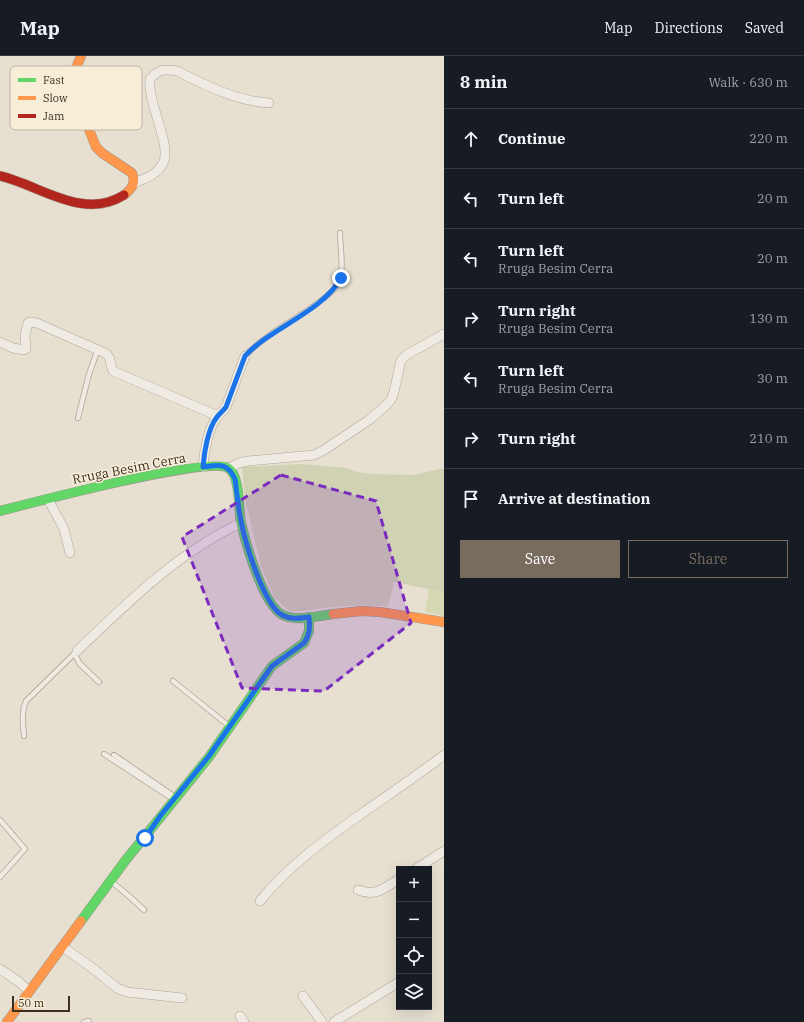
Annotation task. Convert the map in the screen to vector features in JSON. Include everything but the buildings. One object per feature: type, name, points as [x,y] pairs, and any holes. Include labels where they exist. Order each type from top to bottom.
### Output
[{"type":"street","points":[[77,66],[81,56]]},
{"type":"street","points":[[0,176],[14,179],[56,197],[78,204],[102,204],[114,201],[123,196],[134,183],[156,172],[163,165],[166,158],[165,142],[154,109],[149,86],[150,79],[160,70],[176,71],[230,94],[257,102],[268,103]]},
{"type":"street","points":[[89,130],[96,146],[102,153],[132,173],[134,183]]},
{"type":"street","points":[[0,342],[13,348],[26,349],[26,327],[28,323],[37,323],[109,355],[111,359],[110,367],[113,371],[218,416]]},
{"type":"street","points":[[444,334],[408,354],[401,360],[394,392],[391,400],[384,408],[369,420],[324,450],[314,455],[248,461],[239,463],[229,468],[235,479],[242,523],[258,575],[271,605],[281,615],[288,618],[309,617],[362,611],[380,612],[444,622]]},
{"type":"street","points":[[203,467],[208,439],[218,416],[222,414],[226,407],[245,356]]},
{"type":"street","name":"Rruga Besim Cerra","points":[[0,511],[95,486],[133,478],[203,467],[222,466],[229,468]]},
{"type":"street","points":[[48,499],[64,529],[70,553]]},
{"type":"street","points":[[77,652],[139,592],[161,573],[193,550],[225,530],[242,523]]},
{"type":"street","points":[[7,1022],[111,881],[231,727],[272,666],[304,643],[308,638],[310,625],[309,617]]},
{"type":"street","points":[[260,901],[286,873],[326,839],[444,755]]},
{"type":"street","points":[[421,866],[444,851]]},
{"type":"street","points":[[358,890],[372,893],[396,882]]},
{"type":"street","points":[[63,947],[117,988],[127,992],[182,998]]},
{"type":"street","points":[[0,969],[29,991]]},
{"type":"street","points":[[334,1022],[396,984]]},
{"type":"street","points":[[303,996],[322,1022]]},
{"type":"lane","points":[[245,356],[265,338],[298,318],[336,287],[341,278],[340,233]]},
{"type":"lane","points":[[78,418],[89,374],[98,349]]},
{"type":"lane","points":[[77,652],[75,655],[78,661],[99,682]]},
{"type":"lane","points":[[24,736],[22,720],[23,708],[26,701],[77,652]]},
{"type":"lane","points":[[172,681],[231,727]]},
{"type":"lane","points":[[104,754],[175,798]]},
{"type":"lane","points":[[114,755],[175,798]]},
{"type":"lane","points":[[0,820],[24,850],[0,877]]},
{"type":"lane","points":[[111,881],[144,910]]},
{"type":"lane","points":[[84,1022],[89,1022]]},
{"type":"highlighted area","points":[[281,475],[376,501],[411,623],[324,691],[242,688],[182,537]]},
{"type":"green space","points":[[300,464],[347,468],[357,472],[373,474],[414,475],[444,468],[444,592],[394,582],[388,606],[341,606],[303,611],[289,611],[274,597],[261,566],[245,499],[242,467]]},
{"type":"green space","points":[[429,589],[444,592],[444,616],[425,612]]},
{"type":"traffic: fast","points":[[0,511],[156,474],[214,466],[228,468],[232,472],[237,485],[241,523],[257,575],[263,589],[277,611],[285,616],[296,618],[309,618],[333,614]]},
{"type":"traffic: fast","points":[[81,921],[125,861],[209,757],[272,666],[304,643],[309,631],[309,617]]},
{"type":"traffic: slow","points":[[77,66],[81,56]]},
{"type":"traffic: slow","points":[[89,130],[96,147],[102,153],[132,173],[134,180],[132,186],[124,195]]},
{"type":"traffic: slow","points":[[333,614],[362,611],[380,612],[444,622]]},
{"type":"traffic: slow","points":[[7,1022],[81,921]]},
{"type":"traffic: jam","points":[[0,176],[77,203],[93,204],[109,202],[124,195]]},
{"type":"route","points":[[145,838],[161,815],[209,756],[272,666],[304,643],[308,638],[310,625],[309,617],[288,618],[281,615],[271,605],[265,593],[246,538],[239,508],[235,479],[232,472],[229,468],[222,466],[214,465],[203,467],[203,457],[213,424],[226,407],[245,356],[250,350],[298,318],[328,295],[336,287],[341,278]]}]
